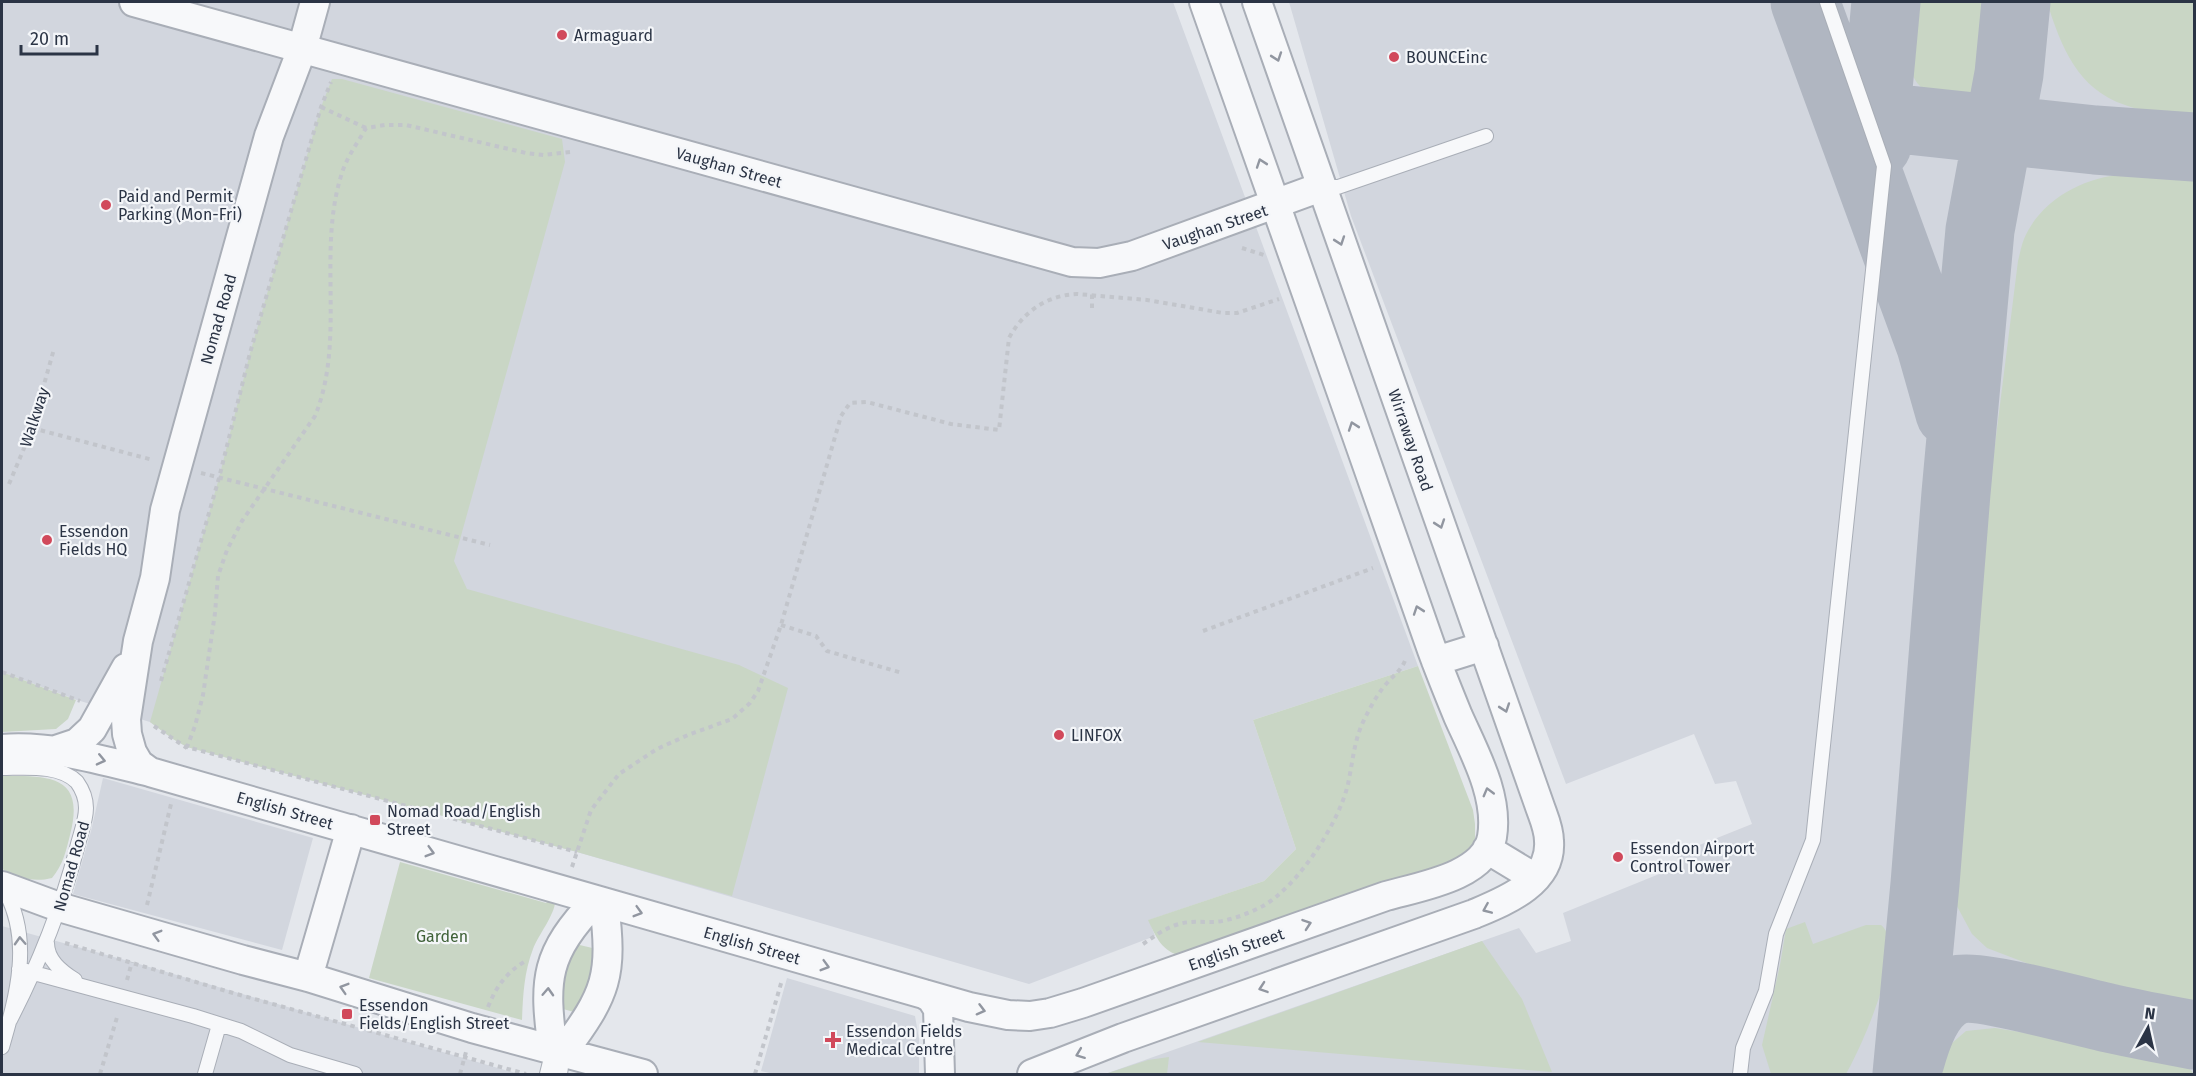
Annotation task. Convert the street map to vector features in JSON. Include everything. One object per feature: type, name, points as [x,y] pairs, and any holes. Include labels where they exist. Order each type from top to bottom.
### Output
[{"type":"street","name":"Vaughan Street","points":[[134,2],[1072,262],[1099,263],[1132,256],[1275,206],[1321,187]]},
{"type":"street","name":"Nomad Road","points":[[150,772],[135,759],[127,734],[127,712],[138,642],[155,578],[165,510],[269,136],[302,49],[315,2]]},
{"type":"street","points":[[1032,1074],[1123,1038],[1474,914],[1506,901],[1535,878],[1487,849],[1492,829],[1488,791],[1436,661],[1204,2]]},
{"type":"street","name":"Wirraway Road","points":[[1257,2],[1548,833],[1548,854],[1535,878]]},
{"type":"street","name":"Nomad Road","points":[[52,751],[77,743],[92,729],[116,688],[138,642]]},
{"type":"street","points":[[1436,661],[1484,646]]},
{"type":"street","name":"English Street","points":[[2,749],[74,754],[150,772],[988,1012],[1030,1016],[1083,1003],[1386,896],[1438,884],[1460,873],[1487,849]]},
{"type":"street","points":[[308,977],[351,829]]},
{"type":"street","points":[[2,887],[59,907],[308,977],[472,1028],[556,1063],[642,1074]]},
{"type":"street","points":[[556,1063],[590,1016],[605,980],[609,951],[600,901]]},
{"type":"street","points":[[556,1063],[548,1008],[552,964],[566,935],[600,901]]},
{"type":"street","points":[[1155,977],[1171,1021]]},
{"type":"street","points":[[924,994],[931,998],[938,1009],[940,1074]]},
{"type":"lane","points":[[1740,1074],[1743,1048],[1766,991],[1776,934],[1814,840],[1884,166],[1827,2]]},
{"type":"lane","points":[[1321,187],[1338,187],[1486,136]]},
{"type":"lane","name":"Nomad Road","points":[[2,768],[36,769],[69,776],[78,784],[86,804],[86,814],[47,943],[10,1020]]},
{"type":"lane","name":"Nomad Road","points":[[2,887],[18,919],[20,942],[19,969],[10,1020],[2,1047]]},
{"type":"lane","points":[[47,943],[48,953],[54,963],[65,974],[87,987]]},
{"type":"lane","points":[[19,969],[242,1031],[290,1055],[356,1074]]},
{"type":"lane","points":[[205,1074],[219,1025]]},
{"type":"path","points":[[159,689],[219,478],[250,353],[321,107],[338,59]]},
{"type":"path","points":[[321,107],[366,128],[385,125],[418,127],[509,150],[536,154],[579,151]]},
{"type":"path","points":[[366,128],[344,168],[334,209],[330,248],[330,344],[322,398],[315,416],[242,521],[227,550],[218,576],[203,695],[187,747],[577,852],[591,810],[619,774],[657,750],[688,735],[732,719],[750,703],[765,674],[841,416],[850,403],[867,402],[951,424],[999,430],[1009,338],[1014,328],[1040,304],[1066,295],[1077,294],[1147,300],[1223,313],[1238,313],[1279,300],[1276,290]]},
{"type":"path","points":[[1242,249],[1263,254],[1266,263]]},
{"type":"path","name":"Walkway","points":[[9,484],[32,428],[54,349]]},
{"type":"path","points":[[32,428],[264,490],[490,545]]},
{"type":"path","points":[[1369,557],[1377,579]]},
{"type":"path","points":[[1203,631],[1373,568]]},
{"type":"path","points":[[781,625],[816,636],[826,651],[902,673]]},
{"type":"path","points":[[1143,944],[1160,932],[1180,924],[1218,921],[1249,912],[1266,904],[1289,885],[1335,821],[1348,785],[1357,735],[1373,703],[1403,666],[1406,653]]},
{"type":"path","points":[[754,1074],[789,955]]},
{"type":"path","points":[[132,962],[233,993],[526,1074]]},
{"type":"shaded area","points":[[2,2],[1173,2],[1418,666],[1253,720],[1296,849],[1264,881],[1149,920],[1155,936],[1029,984],[577,852],[187,747],[150,722],[77,700],[2,672]]},
{"type":"shaded area","points":[[1289,2],[2194,2],[2194,1074],[1105,1074],[1519,928],[1536,953],[1571,941],[1563,913],[1679,866],[1677,854],[1752,824],[1736,781],[1715,784],[1694,734],[1566,784],[1351,216]]},
{"type":"shaded area","points":[[103,778],[313,838],[282,950],[73,894]]},
{"type":"shaded area","points":[[2,926],[132,962],[519,1074],[2,1074]]},
{"type":"shaded area","name":"Essendon Fields Medical Centre","points":[[787,978],[915,1016],[919,1039],[919,1074],[774,1074],[761,1071]]},
{"type":"green space","points":[[1915,2],[1983,2],[1976,96],[1932,92],[1921,87],[1915,79],[1909,58],[1909,46]]},
{"type":"green space","points":[[2047,2],[2194,2],[2194,116],[2133,108],[2108,98],[2095,88],[2083,77],[2065,50]]},
{"type":"green space","points":[[332,79],[342,79],[562,139],[565,162],[454,561],[467,589],[739,665],[788,688],[732,896],[187,747],[150,722],[219,478],[250,353],[321,107]]},
{"type":"green space","points":[[2124,174],[2194,179],[2194,1004],[2172,1004],[2147,998],[2039,968],[1987,948],[1972,934],[1952,897],[1975,604],[2018,261],[2031,225],[2052,202],[2093,180]]},
{"type":"green space","points":[[1418,666],[1473,810],[1475,839],[1470,849],[1455,861],[1182,956],[1169,951],[1157,938],[1148,920],[1264,881],[1296,849],[1253,720]]},
{"type":"green space","points":[[2,672],[76,700],[68,719],[56,729],[2,732]]},
{"type":"green space","points":[[2,776],[48,779],[68,790],[73,800],[74,815],[64,858],[52,878],[20,877],[2,869]]},
{"type":"green space","name":"Garden","points":[[400,862],[546,903],[549,900],[555,902],[530,958],[524,984],[522,1020],[369,978]]},
{"type":"green space","points":[[1805,922],[1813,944],[1866,925],[1881,925],[1888,936],[1889,953],[1879,998],[1846,1074],[1771,1074],[1762,1045],[1786,929]]},
{"type":"green space","points":[[1482,941],[1522,999],[1552,1072],[1198,1042]]},
{"type":"green space","points":[[571,943],[601,950],[581,1014],[556,1007]]},
{"type":"green space","points":[[1995,1028],[2152,1053],[2180,1062],[2194,1074],[1929,1074],[1938,1055],[1966,1031]]},
{"type":"green space","points":[[1169,1057],[1167,1074],[1105,1074],[1148,1060]]},
{"type":"taxiway","points":[[1805,2],[1931,346],[1950,413]]},
{"type":"taxiway","points":[[1877,145],[1876,110],[1886,2]]},
{"type":"taxiway","points":[[1907,1074],[1980,230],[2009,74],[2016,2]]},
{"type":"taxiway","points":[[1830,60],[1858,97],[1877,110],[1899,119],[2095,140],[2194,147]]},
{"type":"taxiway","points":[[1910,1061],[1916,1041],[1931,1010],[1938,1002],[1956,990],[1968,989],[2008,995],[2194,1035]]},
{"type":"place","name":"Armaguard","points":[[562,35]]},
{"type":"place","name":"BOUNCEinc","points":[[1394,57]]},
{"type":"place","name":"Paid and Permit Parking (Mon-Fri)","points":[[106,205]]},
{"type":"place","name":"Essendon Fields HQ","points":[[47,540]]},
{"type":"place","name":"LINFOX","points":[[1059,735]]},
{"type":"place","name":"Nomad Road/English Street","points":[[375,820]]},
{"type":"place","name":"Essendon Airport Control Tower","points":[[1618,857]]},
{"type":"place","name":"Essendon Fields/English Street","points":[[347,1014]]},
{"type":"place","name":"Essendon Fields Medical Centre","points":[[833,1040]]}]
